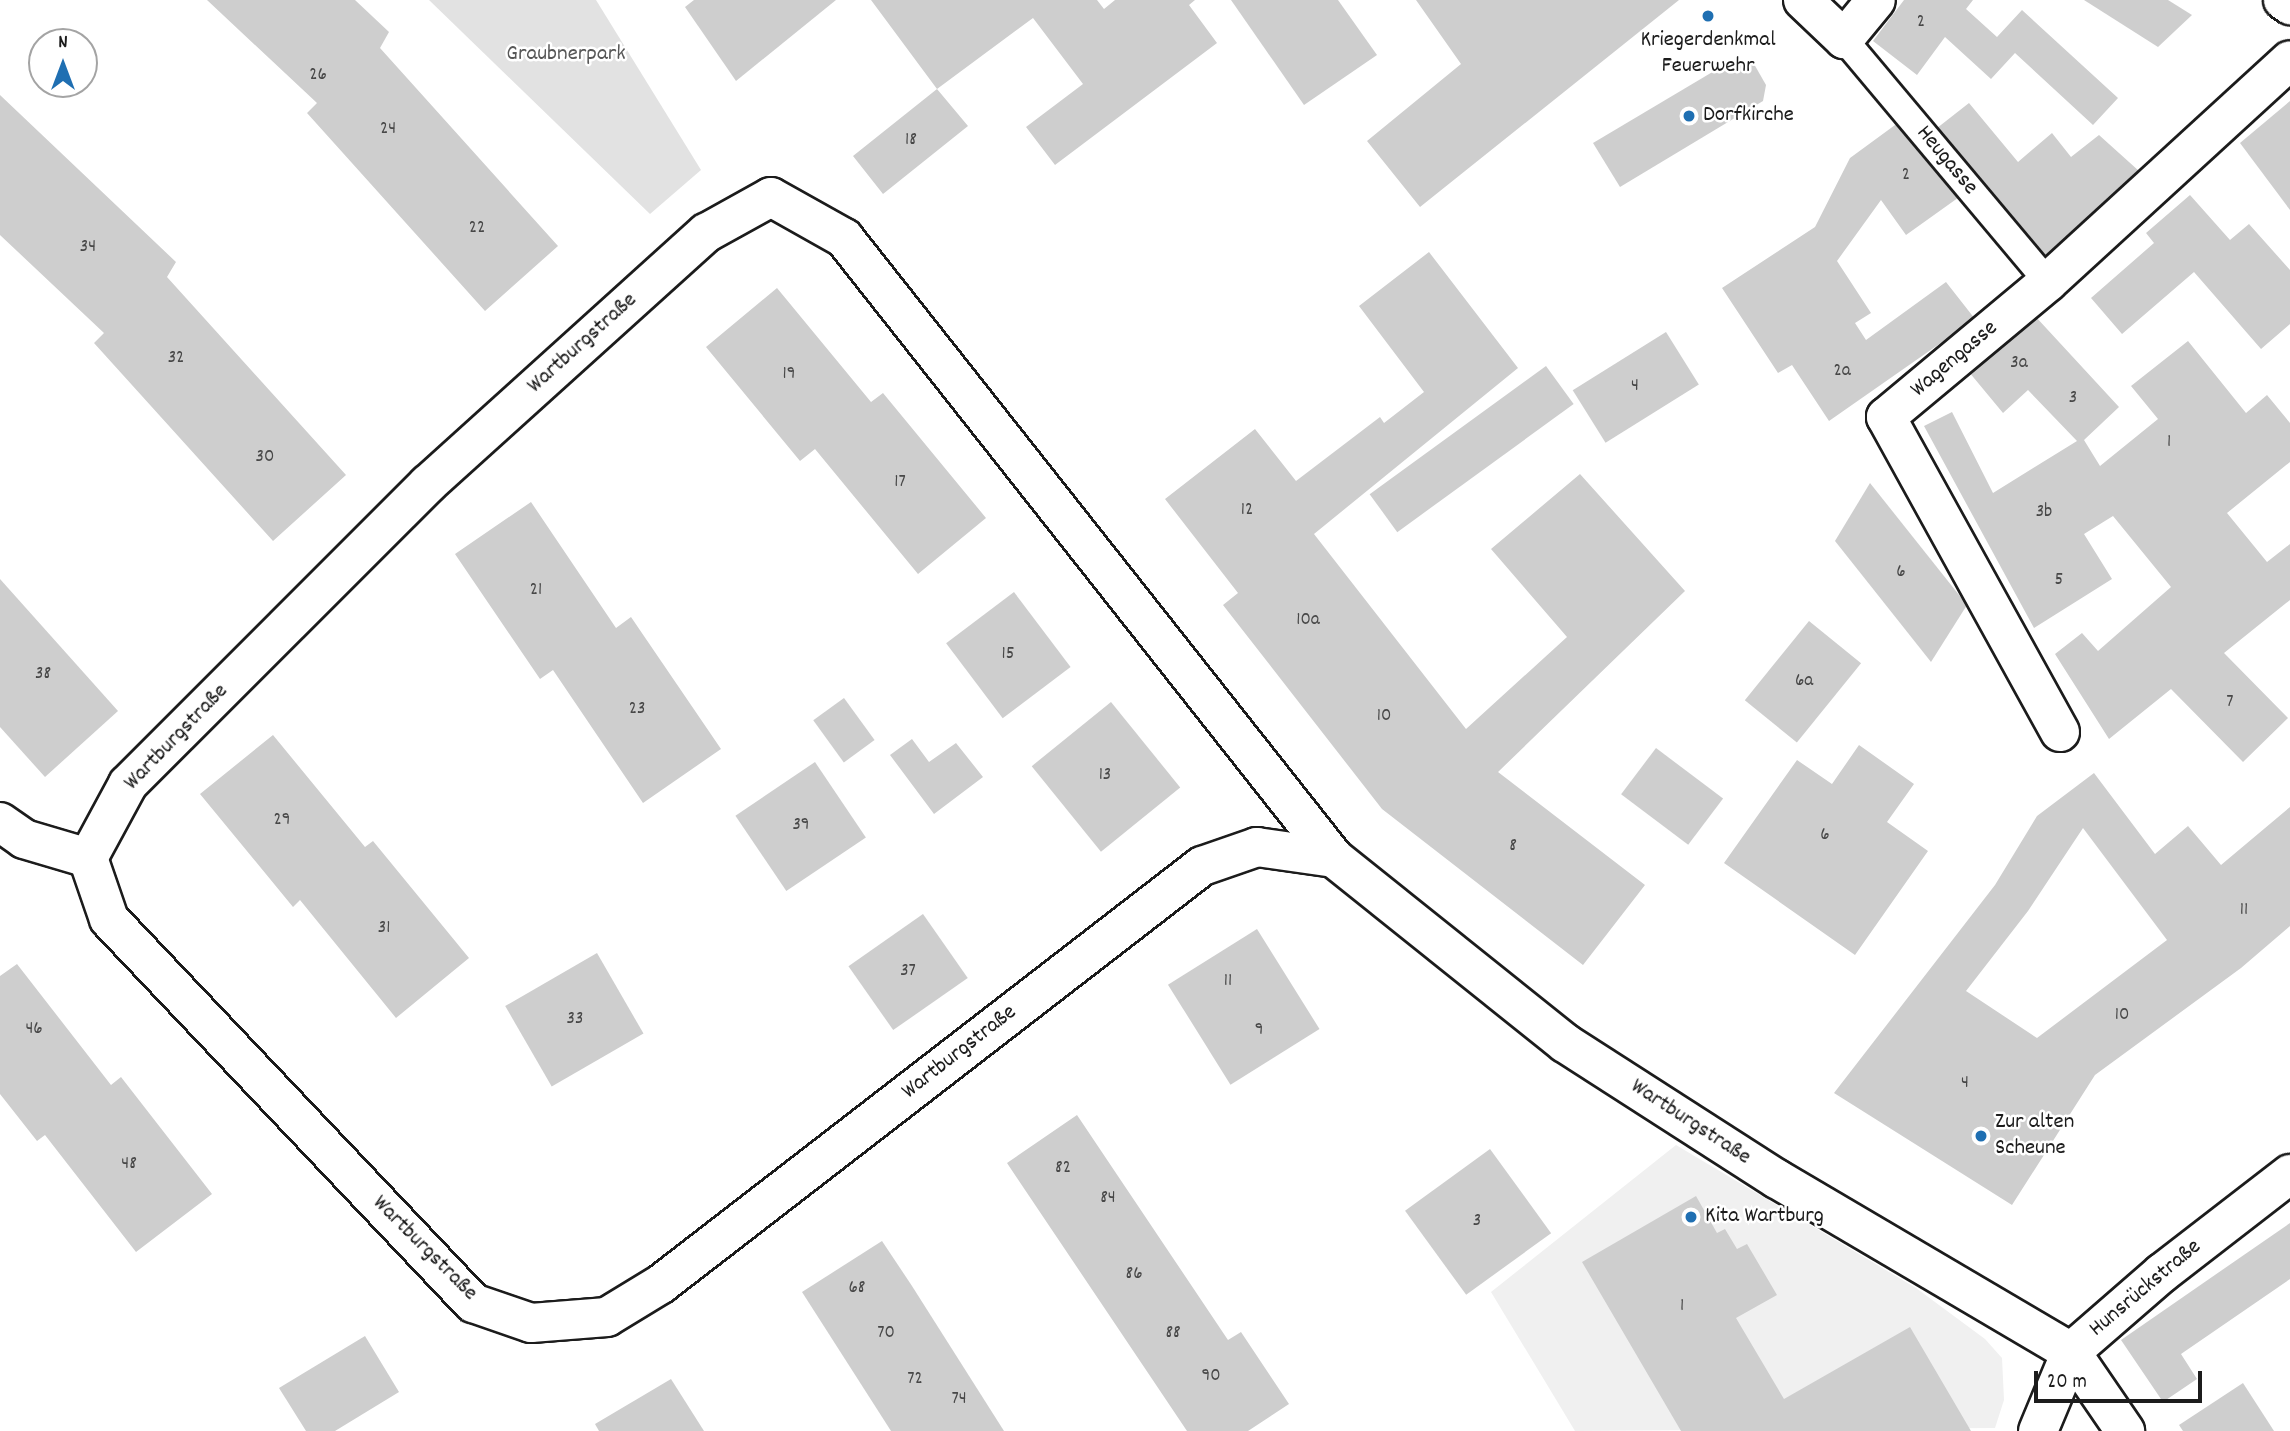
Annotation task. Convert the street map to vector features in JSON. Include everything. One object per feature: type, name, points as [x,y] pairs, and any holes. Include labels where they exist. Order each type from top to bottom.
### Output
[{"type":"street","name":"Heugasse","points":[[1803,0],[1843,39]]},
{"type":"street","points":[[1843,39],[1876,0]]},
{"type":"street","points":[[2283,0],[2290,5]]},
{"type":"street","name":"Wagengasse","points":[[2060,732],[1886,417],[2048,282],[2290,60]]},
{"type":"street","name":"Wartburgstraße","points":[[1334,858],[1258,847],[1202,866],[661,1284],[607,1317],[531,1323],[473,1303],[109,919],[88,858],[128,784],[428,484],[706,233],[771,198],[845,237],[1334,858],[1565,1043],[1777,1180],[2071,1352]]},
{"type":"street","points":[[0,822],[24,839],[88,858]]},
{"type":"street","name":"Hunsrückstraße","points":[[2038,1431],[2071,1352],[2162,1273],[2290,1174]]},
{"type":"street","points":[[2071,1352],[2125,1431]]},
{"type":"lane","name":"Heugasse","points":[[1843,39],[2048,282]]},
{"type":"shaded area","name":"Kita Wartburg","points":[[1676,1145],[1916,1288],[1985,1339],[2002,1358],[2004,1400],[1995,1428],[1575,1431],[1491,1292]]},
{"type":"green space","name":"Graubnerpark","points":[[429,0],[596,0],[701,170],[650,214]]},
{"type":"building","points":[[207,0],[355,0],[389,32],[380,48],[558,246],[485,311],[307,113],[317,103]]},
{"type":"building","points":[[694,0],[836,0],[736,81],[685,7]]},
{"type":"building","points":[[871,0],[1097,0],[1104,9],[1115,0],[1195,0],[1189,5],[1217,43],[1055,165],[1026,127],[1083,84],[1033,18],[937,89]]},
{"type":"building","points":[[1231,0],[1338,0],[1377,55],[1304,105]]},
{"type":"building","points":[[1416,0],[1679,0],[1420,207],[1367,141],[1461,64]]},
{"type":"building","points":[[1904,0],[1973,0],[1966,9],[1997,37],[2022,10],[2118,98],[2093,125],[2015,53],[1991,79],[1945,37],[1917,75],[1873,41]]},
{"type":"building","points":[[2084,0],[2168,0],[2192,15],[2158,47]]},
{"type":"building","name":"Dorfkirche","points":[[1736,58],[1754,64],[1766,85],[1763,101],[1620,187],[1593,143]]},
{"type":"building","points":[[937,89],[968,126],[883,194],[853,156]]},
{"type":"building","points":[[0,95],[176,262],[167,277],[346,475],[273,541],[94,343],[104,333],[0,235]]},
{"type":"building","points":[[2290,101],[2290,210],[2240,143]]},
{"type":"building","points":[[1969,103],[2018,162],[2052,133],[2071,157],[2099,135],[2149,180],[2042,266],[1932,132]]},
{"type":"building","points":[[1906,117],[1962,195],[1906,235],[1881,200],[1837,261],[1871,313],[1855,323],[1866,340],[1946,282],[1975,319],[1829,421],[1792,365],[1778,373],[1722,288],[1815,227],[1850,158]]},
{"type":"building","points":[[2190,195],[2230,240],[2249,224],[2290,270],[2290,324],[2261,349],[2194,272],[2122,334],[2091,298],[2154,243],[2146,233]]},
{"type":"building","points":[[1429,252],[1518,368],[1314,534],[1466,729],[1567,637],[1491,549],[1580,474],[1685,591],[1498,772],[1645,885],[1583,965],[1382,809],[1223,605],[1238,593],[1165,499],[1255,429],[1296,481],[1380,417],[1384,423],[1424,392],[1359,306]]},
{"type":"building","points":[[777,288],[871,402],[883,393],[986,518],[918,574],[815,449],[800,461],[706,347]]},
{"type":"building","points":[[2035,316],[2119,407],[2084,440],[2100,466],[2158,419],[2131,386],[2188,341],[2246,413],[2267,395],[2290,423],[2290,462],[2227,513],[2267,562],[2290,544],[2290,600],[2224,653],[2288,718],[2243,762],[2171,689],[2109,739],[2055,654],[2082,633],[2098,651],[2171,587],[2113,516],[2084,534],[2112,579],[2034,628],[1924,426],[1952,412],[1993,493],[2077,441],[2028,390],[2003,413],[1969,372]]},
{"type":"building","points":[[1666,332],[1699,385],[1606,443],[1573,390]]},
{"type":"building","points":[[1546,366],[1574,404],[1397,532],[1370,494]]},
{"type":"building","points":[[1870,483],[1967,605],[1931,662],[1835,541]]},
{"type":"building","points":[[531,502],[616,628],[631,617],[721,749],[643,803],[553,670],[540,679],[455,554]]},
{"type":"building","points":[[0,579],[118,711],[45,777],[0,727]]},
{"type":"building","points":[[1014,592],[1071,667],[1003,718],[946,643]]},
{"type":"building","points":[[1809,621],[1861,663],[1797,742],[1745,700]]},
{"type":"building","points":[[844,698],[875,740],[844,762],[813,720]]},
{"type":"building","points":[[1111,702],[1180,787],[1101,852],[1032,766]]},
{"type":"building","points":[[273,735],[365,847],[373,841],[469,958],[396,1018],[300,900],[293,907],[200,794]]},
{"type":"building","points":[[912,739],[929,762],[956,743],[983,777],[934,814],[890,755]]},
{"type":"building","points":[[1859,745],[1914,784],[1887,822],[1928,851],[1855,955],[1724,863],[1797,760],[1832,784]]},
{"type":"building","points":[[1656,748],[1723,799],[1688,845],[1621,794]]},
{"type":"building","points":[[815,762],[866,837],[786,891],[735,816]]},
{"type":"building","points":[[2094,773],[2155,854],[2188,826],[2221,865],[2290,807],[2290,926],[2241,968],[2095,1075],[2012,1205],[1834,1093],[1995,885],[2037,816]],"holes":[[[2083,828],[2167,940],[2037,1038],[1966,991],[2028,911]]]},
{"type":"building","points":[[923,914],[968,978],[893,1030],[848,966]]},
{"type":"building","points":[[1257,929],[1320,1029],[1230,1085],[1168,985]]},
{"type":"building","points":[[597,953],[644,1034],[552,1087],[505,1006]]},
{"type":"building","points":[[17,964],[111,1085],[121,1077],[212,1194],[136,1252],[45,1135],[37,1141],[0,1094],[0,976]]},
{"type":"building","points":[[1077,1115],[1228,1340],[1241,1332],[1289,1404],[1248,1431],[1187,1431],[1007,1163]]},
{"type":"building","points":[[1490,1149],[1551,1233],[1466,1295],[1405,1211]]},
{"type":"building","points":[[1696,1196],[1717,1233],[1725,1229],[1737,1249],[1747,1244],[1777,1295],[1736,1318],[1784,1399],[1910,1327],[1971,1431],[1681,1431],[1582,1262]]},
{"type":"building","points":[[2290,1223],[2290,1279],[2181,1354],[2197,1379],[2163,1402],[2121,1340]]},
{"type":"building","points":[[882,1241],[1004,1431],[891,1431],[802,1292]]},
{"type":"building","points":[[365,1336],[399,1392],[335,1431],[306,1431],[279,1388]]},
{"type":"building","points":[[671,1379],[704,1431],[599,1431],[595,1424]]},
{"type":"building","points":[[2243,1383],[2274,1431],[2183,1431],[2179,1425]]},
{"type":"place","name":"Kriegerdenkmal Feuerwehr","points":[[1708,16]]},
{"type":"place","name":"Dorfkirche","points":[[1689,116]]},
{"type":"place","name":"Zur alten Scheune","points":[[1981,1136]]},
{"type":"place","name":"Kita Wartburg","points":[[1691,1217]]}]
